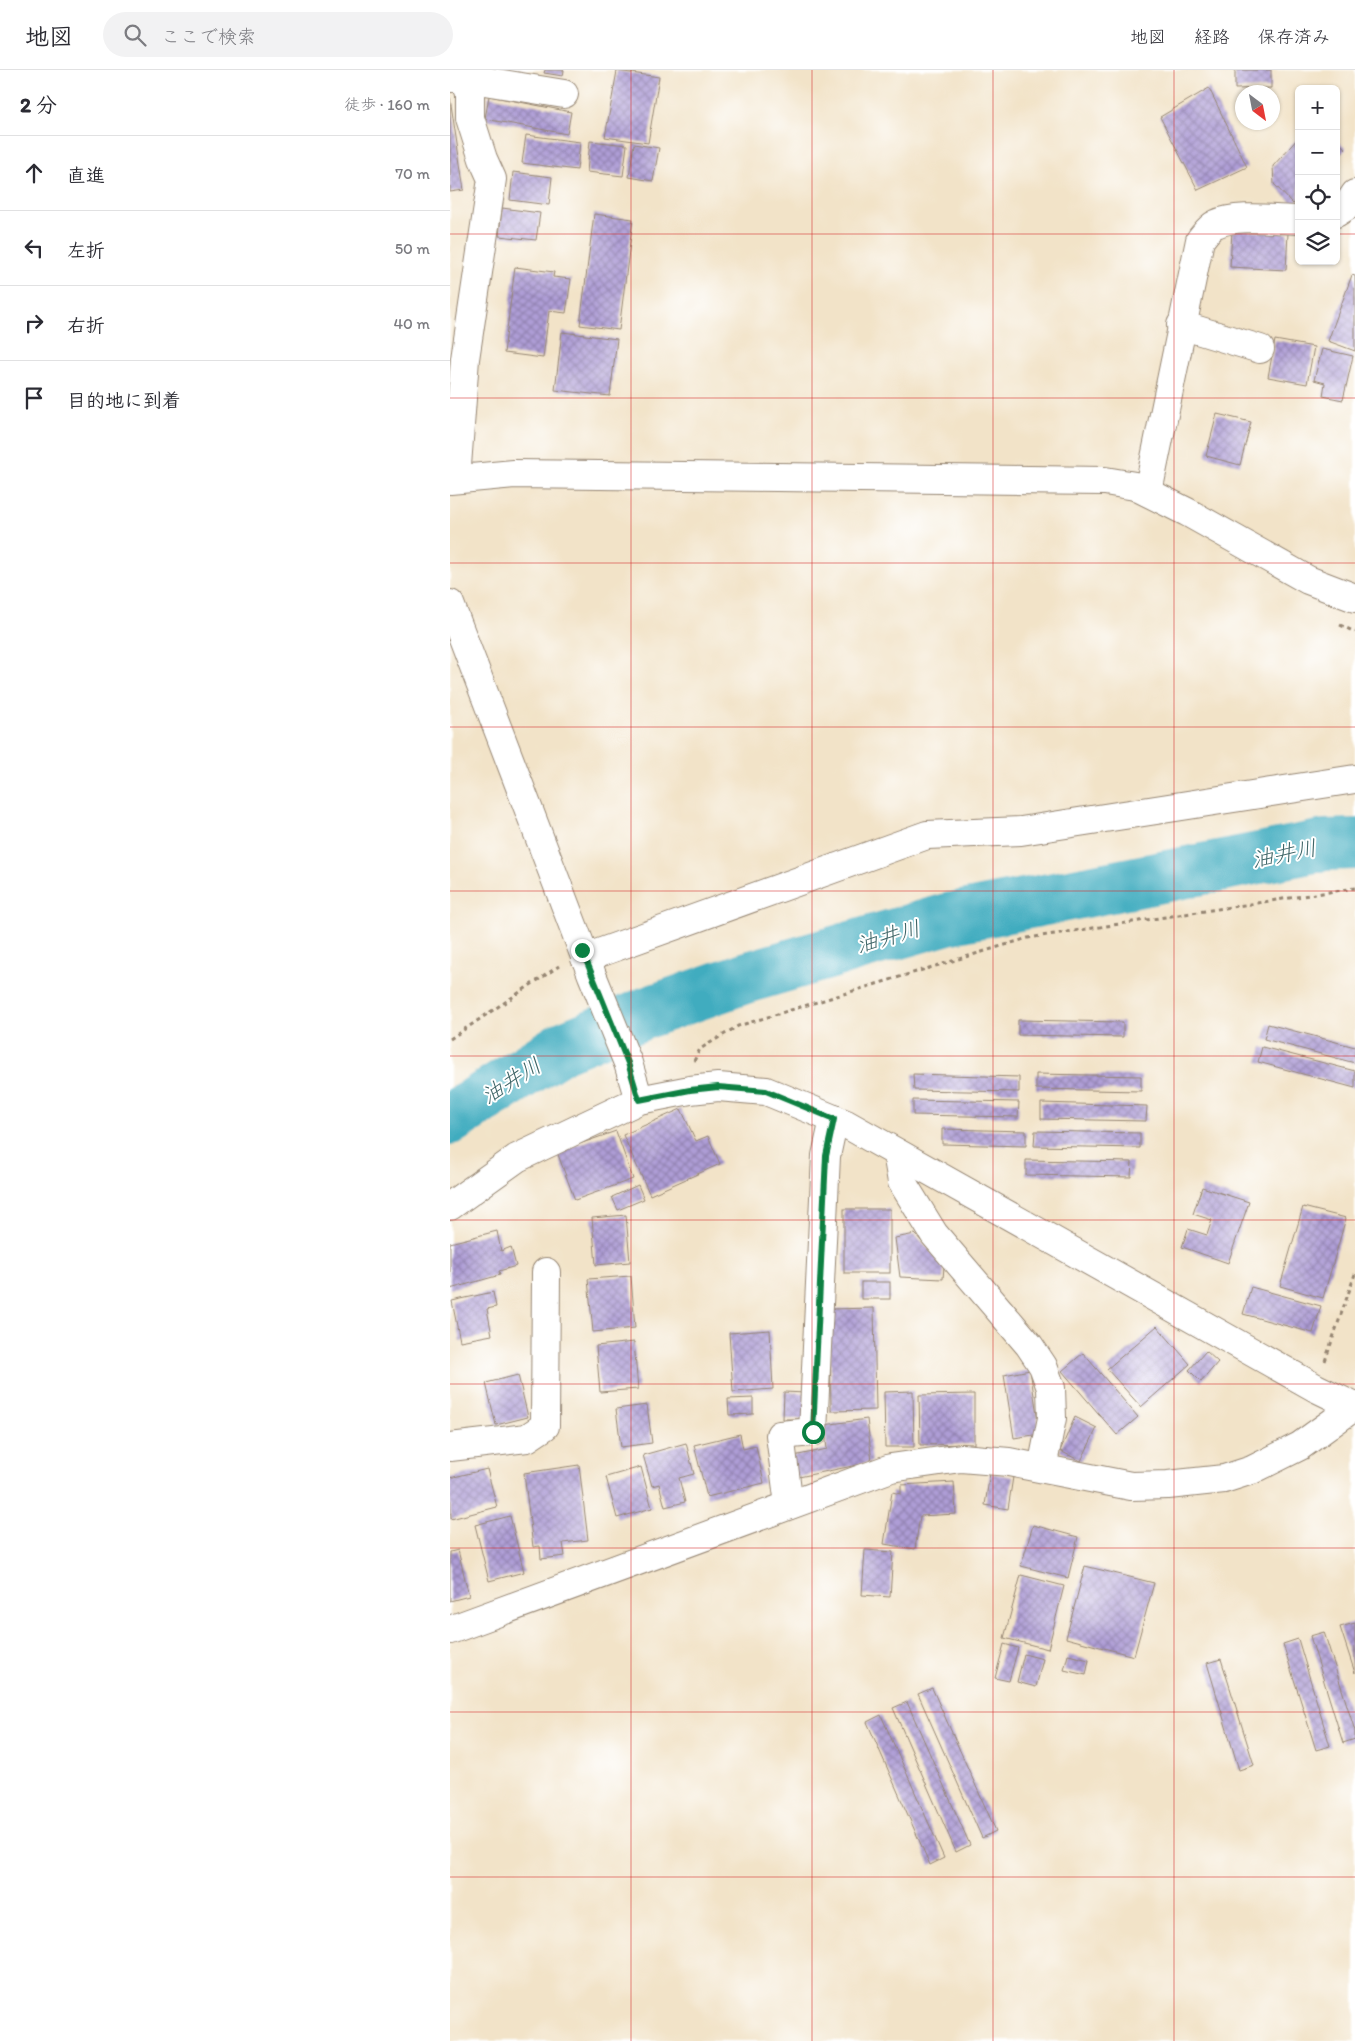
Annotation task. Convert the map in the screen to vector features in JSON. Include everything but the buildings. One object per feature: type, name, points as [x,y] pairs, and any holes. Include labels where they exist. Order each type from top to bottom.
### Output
[{"type":"street","points":[[460,75],[564,94]]},
{"type":"street","points":[[460,75],[470,94],[470,118],[483,159],[492,179],[465,359],[453,479],[514,474],[1105,481],[1135,486],[1148,492],[1308,580],[1355,598]]},
{"type":"street","points":[[1340,210],[1347,206],[1355,194]]},
{"type":"street","points":[[1148,492],[1195,256],[1200,240],[1208,230],[1222,222],[1238,219],[1295,220]]},
{"type":"street","points":[[1181,325],[1260,349]]},
{"type":"street","points":[[450,604],[586,961],[628,1063],[639,1100]]},
{"type":"street","points":[[586,961],[926,835],[1022,831],[1355,779]]},
{"type":"street","points":[[450,1206],[517,1158],[639,1100],[677,1092],[718,1087],[766,1091],[834,1119],[1316,1388],[1355,1406],[1300,1446],[1252,1470],[1224,1479],[1168,1485],[1131,1486],[1009,1462],[961,1458],[891,1468],[450,1630]]},
{"type":"street","points":[[789,1505],[780,1435],[813,1432],[826,1156],[834,1119]]},
{"type":"street","points":[[897,1153],[902,1182],[934,1234],[1029,1345],[1043,1366],[1051,1388],[1052,1418],[1042,1468]]},
{"type":"street","points":[[450,1447],[527,1438],[546,1426],[546,1272]]},
{"type":"path","points":[[677,1092],[700,1050],[738,1026],[1028,938],[1355,888]]},
{"type":"path","points":[[450,1039],[586,961]]},
{"type":"path","points":[[1316,1388],[1355,1274]]},
{"type":"waterway","name":"油井川","points":[[450,1119],[561,1048],[648,1012],[745,978],[947,919],[1325,845],[1355,844]]},
{"type":"route","points":[[582,950],[628,1063],[639,1100],[690,1090],[718,1087],[766,1091],[834,1119],[826,1156],[813,1432]]}]
